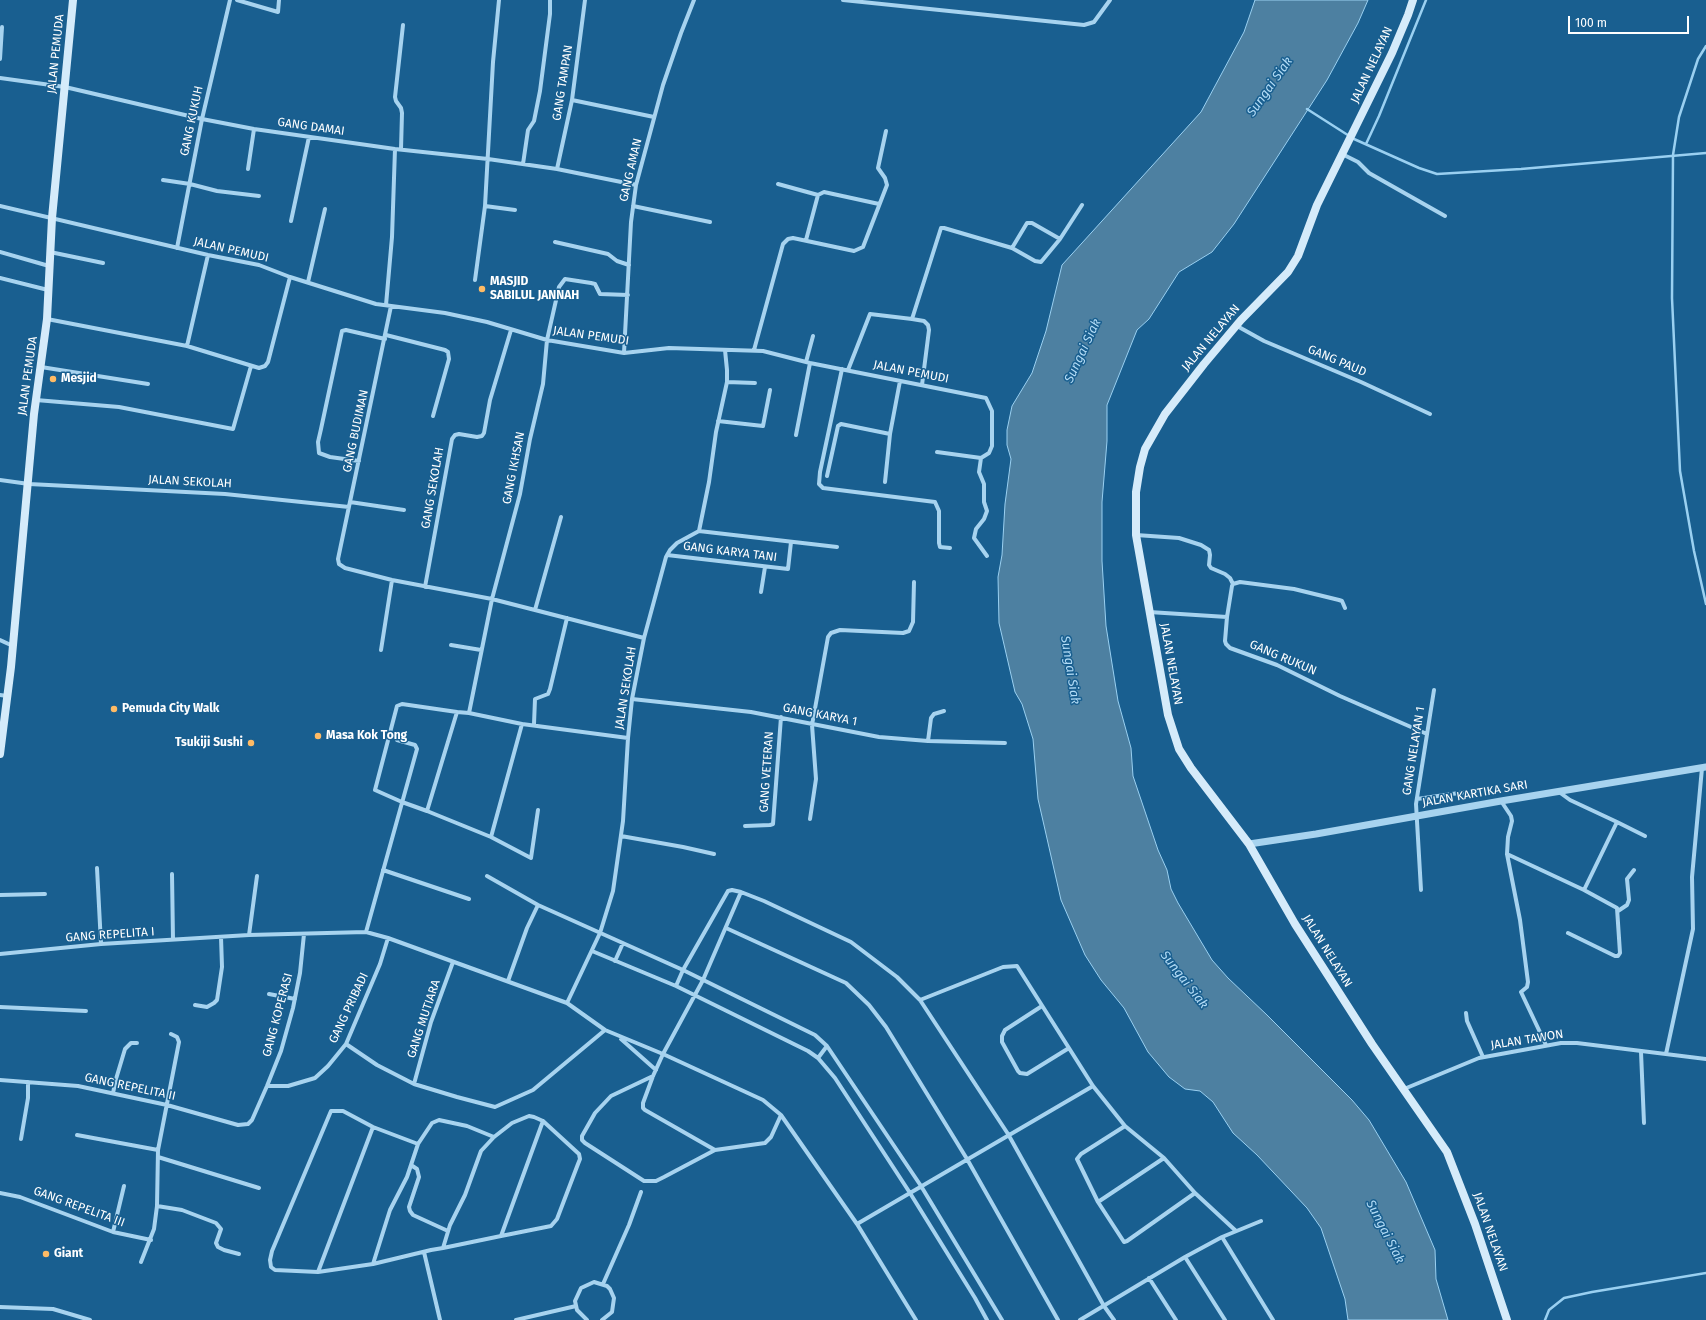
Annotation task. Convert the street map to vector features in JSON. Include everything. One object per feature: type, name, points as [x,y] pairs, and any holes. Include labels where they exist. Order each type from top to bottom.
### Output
[{"type":"main road","name":"JALAN PEMUDA","points":[[0,754],[3,696],[13,647],[36,400],[47,320],[52,218],[73,0]]},
{"type":"main road","name":"JALAN NELAYAN","points":[[1413,0],[1392,53],[1317,204],[1295,262],[1288,272],[1236,325],[1204,364],[1166,414],[1145,449],[1140,467],[1136,492],[1136,534],[1168,715],[1179,749],[1191,768],[1249,844],[1295,924],[1380,1057],[1447,1152],[1455,1168],[1475,1224],[1506,1320]]},
{"type":"street","name":"GANG KUKUH","points":[[177,248],[202,118],[230,0]]},
{"type":"street","points":[[237,0],[278,12],[279,0]]},
{"type":"street","points":[[475,280],[485,206],[493,62],[499,0]]},
{"type":"street","points":[[523,164],[528,130],[534,121],[540,91],[550,14],[550,0]]},
{"type":"street","name":"GANG TAMPAN","points":[[557,169],[572,100],[585,0]]},
{"type":"street","name":"GANG AMAN","points":[[624,352],[631,222],[636,185],[654,117],[677,43],[694,0]]},
{"type":"street","points":[[843,0],[1084,25],[1094,22],[1110,0]]},
{"type":"street","points":[[401,149],[402,113],[395,97],[402,25]]},
{"type":"street","points":[[0,59],[2,27]]},
{"type":"street","name":"GANG DAMAI","points":[[0,78],[65,87],[254,129],[523,164],[557,169],[636,185]]},
{"type":"street","points":[[572,100],[654,117]]},
{"type":"street","points":[[248,169],[254,129]]},
{"type":"street","points":[[754,350],[783,244],[788,239],[793,238],[806,240],[854,251],[862,247],[887,185],[885,178],[878,168],[886,130]]},
{"type":"street","points":[[292,221],[309,137]]},
{"type":"street","points":[[386,305],[392,237],[395,148]]},
{"type":"street","points":[[1342,154],[1358,162],[1369,173],[1445,216]]},
{"type":"street","points":[[163,180],[190,184],[217,191],[259,196]]},
{"type":"street","points":[[778,184],[818,195],[824,192],[879,204]]},
{"type":"street","points":[[806,240],[818,195]]},
{"type":"street","points":[[912,319],[941,228],[1012,248],[1034,261],[1041,262],[1060,239],[1082,205]]},
{"type":"street","name":"JALAN PEMUDI","points":[[0,206],[177,248],[259,265],[290,277],[376,304],[445,313],[487,322],[547,340],[624,352],[669,348],[754,350],[772,352],[808,362],[986,398],[992,410],[992,446],[989,454],[981,458]]},
{"type":"street","points":[[485,206],[515,210]]},
{"type":"street","points":[[633,206],[710,222]]},
{"type":"street","points":[[308,282],[325,209]]},
{"type":"street","points":[[1012,248],[1027,223],[1032,223],[1060,239]]},
{"type":"street","points":[[555,242],[608,254],[618,261],[629,265]]},
{"type":"street","points":[[0,252],[50,266]]},
{"type":"street","points":[[50,252],[104,263]]},
{"type":"street","points":[[187,346],[208,255]]},
{"type":"street","points":[[47,320],[187,346],[251,366],[262,367],[268,362],[290,277]]},
{"type":"street","points":[[0,278],[49,291]]},
{"type":"street","name":"GANG IKHSAN","points":[[469,714],[492,599],[520,494],[530,438],[543,384],[547,340],[559,287],[566,280],[595,284],[600,294],[628,295]]},
{"type":"street","name":"GANG BUDIMAN","points":[[338,559],[386,337],[391,306]]},
{"type":"street","points":[[848,370],[870,314],[924,321],[928,325],[929,330],[922,384]]},
{"type":"street","name":"GANG PAUD","points":[[1236,325],[1264,341],[1361,382],[1430,414]]},
{"type":"street","points":[[360,461],[330,458],[319,454],[318,442],[342,331],[346,330],[386,337],[445,350],[448,352],[449,359],[433,416]]},
{"type":"street","name":"GANG SEKOLAH","points":[[425,587],[452,439],[455,435],[459,434],[477,437],[482,436],[484,433],[490,400],[511,330]]},
{"type":"street","points":[[796,435],[813,336]]},
{"type":"street","points":[[644,638],[667,554],[677,543],[699,531],[709,482],[718,421],[727,382],[728,370],[725,350]]},
{"type":"street","points":[[36,400],[119,407],[233,429],[251,366]]},
{"type":"street","points":[[41,367],[148,384]]},
{"type":"street","points":[[842,369],[820,472],[819,484],[823,488],[935,502],[939,511],[939,544],[940,547],[950,548]]},
{"type":"street","points":[[885,482],[890,434],[900,381]]},
{"type":"street","points":[[727,382],[755,383]]},
{"type":"street","points":[[718,421],[763,426],[770,390]]},
{"type":"street","points":[[827,476],[838,426],[840,424],[890,434]]},
{"type":"street","points":[[937,452],[981,458],[979,472],[984,484],[984,502],[987,511],[984,519],[976,529],[974,538],[988,556]]},
{"type":"street","name":"JALAN SEKOLAH","points":[[0,480],[29,484],[225,494],[404,510]]},
{"type":"street","points":[[535,610],[560,517]]},
{"type":"street","name":"GANG KARYA TANI","points":[[699,531],[837,548]]},
{"type":"street","points":[[1136,534],[1179,538],[1201,545],[1208,550],[1210,555],[1209,566],[1225,574],[1230,578],[1233,584],[1240,582],[1294,589],[1342,601],[1345,608]]},
{"type":"street","name":"GANG KARYA TANI","points":[[667,554],[788,569],[791,542]]},
{"type":"street","name":"JALAN SEKOLAH","points":[[338,559],[339,564],[345,568],[425,587],[492,599],[644,638],[632,698],[621,836],[613,891],[600,933],[567,1002]]},
{"type":"street","points":[[761,592],[765,567]]},
{"type":"street","points":[[381,650],[392,580]]},
{"type":"street","points":[[810,819],[816,779],[812,725],[828,637],[831,633],[840,630],[903,633],[908,631],[912,622],[914,582]]},
{"type":"street","name":"GANG RUKUN","points":[[1233,584],[1226,618],[1225,641],[1230,648],[1258,657],[1286,669],[1340,696],[1427,734]]},
{"type":"street","points":[[1149,612],[1226,618]]},
{"type":"street","points":[[534,724],[534,699],[548,694],[567,618]]},
{"type":"street","points":[[0,640],[13,647]]},
{"type":"street","points":[[451,644],[481,650]]},
{"type":"street","name":"GANG NELAYAN 1","points":[[1421,890],[1416,813],[1434,690]]},
{"type":"street","name":"GANG KARYA 1","points":[[632,698],[752,712],[879,737],[928,741],[1005,743]]},
{"type":"street","points":[[538,810],[532,857],[530,858],[491,837],[377,792],[374,788],[397,706],[402,704],[458,712],[522,724],[534,724],[628,738]]},
{"type":"street","points":[[928,741],[931,718],[934,714],[944,711]]},
{"type":"street","points":[[427,811],[458,712]]},
{"type":"street","name":"GANG VETERAN","points":[[745,826],[773,824],[781,718]]},
{"type":"street","points":[[491,837],[522,724]]},
{"type":"street","points":[[366,932],[417,748],[415,745],[397,740]]},
{"type":"street","points":[[1666,1054],[1693,930],[1692,877],[1704,767]]},
{"type":"street","name":"JALAN KARTIKA SARI","points":[[1249,844],[1316,834],[1416,813],[1501,801],[1704,767]]},
{"type":"street","points":[[1558,791],[1570,800],[1645,836]]},
{"type":"street","points":[[1417,802],[1466,792]]},
{"type":"street","points":[[1501,801],[1511,816],[1512,821],[1508,837],[1507,854],[1520,920],[1528,982],[1527,987],[1521,992],[1546,1045]]},
{"type":"street","points":[[1584,890],[1617,822]]},
{"type":"street","points":[[621,836],[714,854]]},
{"type":"street","points":[[1507,854],[1584,890],[1615,907],[1618,911],[1621,949],[1618,956],[1615,956],[1568,933]]},
{"type":"street","points":[[97,868],[101,944]]},
{"type":"street","points":[[383,870],[469,899]]},
{"type":"street","points":[[1618,911],[1627,905],[1629,900],[1627,879],[1634,870]]},
{"type":"street","points":[[172,874],[173,940]]},
{"type":"street","points":[[249,935],[257,876]]},
{"type":"street","points":[[487,876],[538,905],[684,970],[815,1035],[827,1046],[921,1186],[1002,1320]]},
{"type":"street","points":[[676,986],[725,895],[732,890],[764,901],[851,942],[897,977],[920,1000],[1008,1134],[1104,1306],[1114,1320]]},
{"type":"street","points":[[715,1150],[645,1110],[643,1108],[643,1103],[663,1054],[703,980],[741,892]]},
{"type":"street","points":[[0,895],[45,894]]},
{"type":"street","points":[[508,981],[527,928],[538,905]]},
{"type":"street","points":[[726,928],[846,983],[869,1005],[886,1028],[967,1159],[1058,1320]]},
{"type":"street","name":"GANG REPELITA I","points":[[0,954],[101,944],[249,935],[366,932],[388,938],[567,1002],[605,1030],[618,1036]]},
{"type":"street","name":"GANG KOPERASI","points":[[252,1120],[281,1051],[295,999],[300,973],[304,934]]},
{"type":"street","points":[[195,1005],[207,1007],[217,1000],[222,967],[221,937]]},
{"type":"street","name":"GANG PRIBADI","points":[[267,1086],[288,1086],[315,1078],[328,1066],[346,1044],[380,964],[388,938]]},
{"type":"street","points":[[615,961],[623,943]]},
{"type":"street","points":[[592,951],[676,986],[808,1051],[818,1058],[835,1078],[910,1193],[976,1298],[987,1320]]},
{"type":"street","name":"GANG MUTIARA","points":[[414,1084],[431,1022],[453,962]]},
{"type":"street","points":[[920,1000],[1003,967],[1015,965],[1093,1086],[1125,1126],[1164,1158],[1195,1193],[1236,1231]]},
{"type":"street","points":[[269,994],[295,999]]},
{"type":"street","points":[[1042,1006],[1006,1030],[1002,1036],[1002,1042],[1018,1070],[1020,1073],[1027,1074],[1069,1048]]},
{"type":"street","points":[[0,1007],[86,1011]]},
{"type":"street","points":[[1466,1013],[1467,1021],[1483,1057]]},
{"type":"street","points":[[346,1044],[376,1065],[414,1084],[494,1107],[533,1090],[605,1030]]},
{"type":"street","points":[[141,1262],[151,1240],[154,1229],[157,1206],[158,1150],[179,1042],[177,1037],[171,1034]]},
{"type":"street","points":[[618,1036],[663,1054],[763,1100],[781,1115],[857,1224],[916,1320]]},
{"type":"street","points":[[618,1036],[656,1070]]},
{"type":"street","points":[[113,1093],[125,1049],[131,1043],[137,1043]]},
{"type":"street","name":"JALAN TAWON","points":[[1404,1089],[1483,1057],[1546,1045],[1577,1043],[1706,1060]]},
{"type":"street","points":[[818,1058],[827,1046]]},
{"type":"street","points":[[1641,1052],[1644,1123]]},
{"type":"street","points":[[653,1076],[611,1096],[595,1113],[582,1136],[582,1140],[644,1181],[656,1181],[715,1150],[765,1143],[771,1137],[781,1115]]},
{"type":"street","name":"GANG REPELITA II","points":[[0,1080],[78,1086],[167,1105],[238,1125],[248,1124],[252,1120]]},
{"type":"street","points":[[21,1140],[28,1098],[28,1082]]},
{"type":"street","points":[[857,1224],[1008,1134],[1093,1086]]},
{"type":"street","points":[[418,1144],[373,1128],[343,1111],[331,1111],[272,1251],[270,1267],[275,1270],[318,1272],[373,1264],[551,1226],[557,1219],[578,1164],[580,1158],[579,1154],[542,1121],[529,1116],[512,1123],[494,1137],[481,1151],[465,1195],[448,1231],[443,1248]]},
{"type":"street","points":[[373,1264],[390,1210],[401,1191],[418,1144],[432,1124],[439,1120],[467,1126],[494,1137]]},
{"type":"street","points":[[501,1236],[542,1121]]},
{"type":"street","points":[[1125,1126],[1081,1154],[1078,1159],[1098,1202],[1124,1242],[1195,1193]]},
{"type":"street","points":[[318,1272],[373,1128]]},
{"type":"street","points":[[78,1135],[158,1150]]},
{"type":"street","points":[[158,1157],[259,1188]]},
{"type":"street","points":[[1098,1202],[1164,1158]]},
{"type":"street","points":[[411,1165],[417,1168],[419,1177],[410,1211],[413,1215],[448,1231]]},
{"type":"street","points":[[113,1232],[124,1186]]},
{"type":"street","points":[[603,1284],[629,1225],[641,1192]]},
{"type":"street","name":"GANG REPELITA III","points":[[0,1193],[20,1196],[113,1232],[151,1240]]},
{"type":"street","points":[[157,1206],[182,1210],[216,1223],[221,1229],[216,1243],[218,1247],[239,1254]]},
{"type":"street","points":[[1080,1320],[1185,1257],[1222,1237],[1261,1221]]},
{"type":"street","points":[[1222,1237],[1273,1320]]},
{"type":"street","points":[[424,1252],[440,1320]]},
{"type":"street","points":[[1185,1257],[1225,1320]]},
{"type":"street","points":[[1149,1278],[1176,1320]]},
{"type":"street","points":[[587,1320],[580,1314],[576,1306],[576,1296],[585,1285],[594,1282],[603,1284],[610,1288],[615,1303],[612,1312],[602,1320]]},
{"type":"street","points":[[516,1320],[576,1306]]},
{"type":"street","points":[[0,1307],[53,1309],[90,1320]]},
{"type":"water","name":"Sungai Siak","points":[[1255,0],[1368,0],[1358,23],[1327,80],[1234,224],[1212,252],[1179,272],[1149,319],[1137,330],[1107,405],[1107,441],[1102,502],[1102,561],[1106,626],[1118,701],[1131,748],[1133,776],[1158,850],[1167,870],[1171,889],[1212,960],[1228,978],[1352,1100],[1369,1120],[1406,1182],[1435,1250],[1436,1279],[1448,1320],[1348,1320],[1345,1299],[1321,1228],[1307,1208],[1257,1155],[1233,1133],[1213,1102],[1200,1091],[1185,1089],[1169,1077],[1148,1052],[1124,1008],[1101,980],[1085,955],[1061,900],[1038,799],[1033,739],[1022,704],[1015,692],[999,623],[998,577],[1002,555],[1005,504],[1011,459],[1007,445],[1007,430],[1012,406],[1032,373],[1046,331],[1062,265],[1201,112],[1244,32]]},
{"type":"waterway","points":[[1366,144],[1379,116],[1426,0]]},
{"type":"waterway","points":[[1706,46],[1698,59],[1679,117],[1673,155],[1672,298],[1680,471],[1694,551],[1706,604]]},
{"type":"waterway","points":[[1307,109],[1354,139],[1419,168],[1437,174],[1521,169],[1706,153]]},
{"type":"waterway","points":[[1545,1320],[1549,1310],[1564,1298],[1706,1273]]},
{"type":"place","name":"MASJID SABILUL JANNAH","points":[[482,289]]},
{"type":"place","name":"Mesjid","points":[[53,379]]},
{"type":"place","name":"Pemuda City Walk","points":[[114,709]]},
{"type":"place","name":"Masa Kok Tong","points":[[318,736]]},
{"type":"place","name":"Tsukiji Sushi","points":[[251,743]]},
{"type":"place","name":"Giant","points":[[46,1254]]}]
